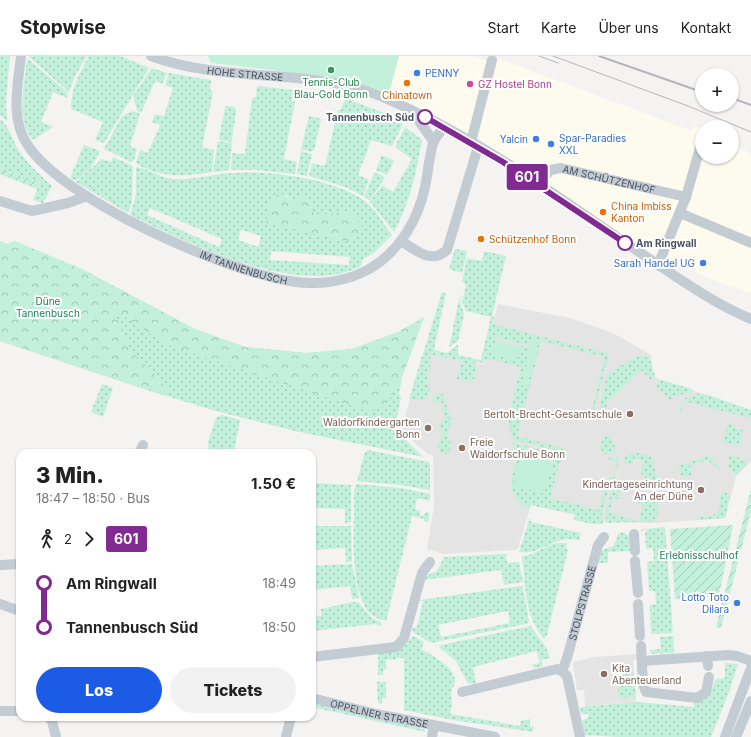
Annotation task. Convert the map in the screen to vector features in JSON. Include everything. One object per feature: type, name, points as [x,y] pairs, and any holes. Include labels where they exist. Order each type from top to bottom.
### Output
[{"type":"street","name":"IM TANNENBUSCH","points":[[21,56],[17,115],[22,135],[44,166],[87,196],[170,241],[240,268],[291,282],[330,282],[355,276],[384,259],[401,241],[410,228],[421,201],[434,142],[444,127]]},
{"type":"street","name":"HOHE STRASSE","points":[[151,56],[198,68],[352,87],[411,110],[475,145],[539,185],[658,265],[708,296],[751,319]]},
{"type":"street","points":[[401,241],[427,257],[434,258],[441,256],[447,250],[475,145],[492,60]]},
{"type":"street","points":[[411,110],[434,142]]},
{"type":"street","points":[[658,265],[686,197],[695,164]]},
{"type":"street","name":"AM SCHÜTZENHOF","points":[[539,185],[550,170],[561,168],[686,197]]},
{"type":"street","points":[[0,201],[32,210],[68,203],[87,196]]},
{"type":"street","points":[[680,213],[751,243]]},
{"type":"street","name":"HOHE STRASSE","points":[[708,296],[751,313]]},
{"type":"street","points":[[634,534],[635,551]]},
{"type":"street","name":"STOLPSTRASSE","points":[[562,670],[567,658],[598,545],[604,537]]},
{"type":"street","points":[[635,561],[638,593]]},
{"type":"street","points":[[316,656],[396,647],[401,644],[422,573],[430,562]]},
{"type":"street","points":[[0,565],[16,564]]},
{"type":"street","points":[[0,604],[16,610]]},
{"type":"street","points":[[638,604],[640,636]]},
{"type":"street","points":[[641,646],[644,689],[646,692],[652,694],[697,698],[706,692],[709,677]]},
{"type":"street","points":[[642,661],[708,661],[737,656],[751,661]]},
{"type":"street","points":[[725,737],[751,668]]},
{"type":"street","points":[[462,692],[557,669],[562,670],[567,676],[580,737]]},
{"type":"street","name":"OPPELNER STRASSE","points":[[316,699],[434,726],[495,737]]},
{"type":"street","points":[[736,737],[751,701]]},
{"type":"street","points":[[0,711],[16,711]]},
{"type":"street","points":[[52,721],[56,737]]},
{"type":"street","points":[[286,737],[290,721]]},
{"type":"street","points":[[432,737],[434,726]]},
{"type":"shaded area","points":[[399,56],[473,56],[490,62],[500,59],[692,131],[695,126],[695,164],[739,164],[739,148],[751,154],[751,293],[722,284],[648,251],[482,142],[434,115],[389,93]]},
{"type":"shaded area","name":"Bertolt-Brecht-Gesamtschule","points":[[498,304],[570,318],[615,334],[651,355],[653,375],[659,379],[751,410],[751,461],[736,476],[725,518],[653,523],[607,522],[531,505],[518,548],[515,550],[443,554],[427,549],[434,506],[433,455],[429,455],[406,435],[402,427],[419,367],[424,351],[483,364]]},
{"type":"shaded area","name":"Kita Abenteuerland","points":[[638,654],[638,659],[633,660],[636,702],[585,706],[584,690],[577,690],[573,665],[574,662],[594,657]]},
{"type":"green space","points":[[0,56],[10,56],[6,100],[7,122],[0,115]]},
{"type":"green space","points":[[28,56],[87,56],[75,76],[69,92]]},
{"type":"green space","points":[[89,56],[120,56],[149,68],[104,143],[95,140],[103,122],[71,109],[74,88]]},
{"type":"green space","name":"Tennis-Club Blau-Gold Bonn","points":[[208,56],[399,56],[389,93],[323,77],[211,63]]},
{"type":"green space","points":[[27,58],[68,93],[67,98],[53,92],[41,122],[53,127],[33,140],[27,132],[24,122],[22,101]]},
{"type":"green space","points":[[152,68],[167,73],[162,84],[155,81],[141,113],[137,110],[133,96]]},
{"type":"green space","points":[[169,73],[211,80],[210,90],[213,92],[202,147],[214,150],[212,172],[193,175],[163,174],[154,172],[136,163],[140,150],[148,153],[160,125],[152,122],[155,114],[164,116],[173,88],[165,85]]},
{"type":"green space","points":[[257,86],[293,90],[292,101],[295,102],[284,159],[297,162],[295,174],[256,170],[231,170],[232,153],[245,154],[252,98],[256,97]]},
{"type":"green space","points":[[345,98],[384,113],[403,124],[392,146],[371,140],[358,175],[369,180],[363,196],[345,187],[309,176],[312,163],[325,166],[338,110],[341,110]]},
{"type":"green space","points":[[225,107],[234,107],[236,110],[231,142],[220,140],[219,138]]},
{"type":"green space","points":[[133,111],[140,114],[130,146],[137,149],[134,160],[131,162],[104,149],[122,116]]},
{"type":"green space","points":[[309,116],[319,118],[321,120],[314,150],[311,152],[301,149]]},
{"type":"green space","points":[[0,119],[11,134],[23,156],[52,186],[43,203],[33,200],[40,182],[0,168]]},
{"type":"green space","points":[[405,127],[422,140],[415,176],[408,199],[400,221],[394,232],[370,202],[382,185],[393,192],[412,159],[395,147]]},
{"type":"green space","points":[[218,141],[232,143],[229,170],[213,172]]},
{"type":"green space","points":[[84,145],[100,151],[91,168],[76,181],[70,178]]},
{"type":"green space","points":[[301,151],[312,154],[307,176],[297,174]]},
{"type":"green space","points":[[382,155],[394,161],[387,175],[376,170]]},
{"type":"green space","points":[[113,157],[133,166],[132,202],[128,213],[76,182],[102,159],[111,162]]},
{"type":"green space","points":[[136,167],[174,179],[189,179],[249,172],[305,178],[341,189],[356,196],[375,211],[392,235],[374,253],[363,259],[361,266],[336,274],[307,276],[276,272],[212,252],[130,215],[136,195]],"holes":[[[286,195],[294,200],[299,197],[307,198],[314,214],[348,211],[354,218],[266,223]],[[150,208],[222,239],[219,247],[147,215]],[[241,230],[261,236],[258,247],[238,240]],[[271,251],[350,257],[349,265],[270,260]]]},
{"type":"green space","points":[[0,168],[40,182],[37,189],[0,174]]},
{"type":"green space","points":[[375,172],[385,177],[370,201],[364,196]]},
{"type":"green space","points":[[279,193],[294,200],[299,197],[307,198],[314,214],[348,211],[364,228],[352,243],[266,223],[270,202]]},
{"type":"green space","name":"Düne Tannenbusch","points":[[0,241],[7,244],[15,241],[84,270],[195,329],[245,347],[306,353],[352,349],[398,332],[424,317],[402,377],[399,395],[401,397],[397,418],[398,427],[402,436],[423,457],[295,431],[216,411],[150,391],[0,341]]},
{"type":"green space","name":"Düne Tannenbusch","points":[[0,241],[7,244],[15,241],[96,277],[195,329],[245,347],[306,353],[352,349],[398,332],[424,317],[402,377],[386,405],[370,412],[167,345],[113,309],[131,351],[168,388],[168,396],[0,341]]},
{"type":"green space","points":[[455,249],[467,251],[462,273],[449,269]]},
{"type":"green space","points":[[484,251],[506,256],[492,316],[494,317],[493,324],[609,354],[592,418],[590,417],[605,357],[541,341],[517,436],[567,449],[566,453],[512,439],[508,419],[521,367],[494,360],[483,360],[482,363],[464,360],[476,363],[474,382],[457,379],[462,361],[430,354],[430,371],[428,371],[427,384],[422,383],[430,386],[429,394],[427,394],[426,400],[409,399],[442,292],[446,293],[434,350],[447,353],[458,344],[458,355],[481,360],[491,317],[466,311],[462,302],[466,286],[462,281],[467,258],[482,261]],"holes":[[[497,337],[531,346],[533,339],[531,348],[520,346],[492,355]]]},
{"type":"green space","points":[[460,295],[460,301],[464,314],[458,341],[449,347]]},
{"type":"green space","points":[[533,339],[539,341],[527,387],[521,386]]},
{"type":"green space","points":[[496,340],[520,346],[517,361],[492,355]]},
{"type":"green space","points":[[641,355],[650,359],[655,376],[651,380],[641,370],[607,402],[606,411],[600,408],[607,375]]},
{"type":"green space","points":[[661,380],[692,389],[694,392],[674,396],[670,400],[656,385]]},
{"type":"green space","points":[[102,384],[113,388],[103,417],[91,412]]},
{"type":"green space","points":[[443,394],[451,421],[447,436],[450,441],[451,449],[447,454],[440,452],[438,447],[443,434],[439,424],[446,419],[443,414],[442,402],[433,401],[433,395]]},
{"type":"green space","points":[[698,394],[708,395],[751,410],[751,418],[684,401],[681,412],[679,411],[684,399]]},
{"type":"green space","points":[[222,415],[240,420],[235,449],[209,449],[208,442],[216,418]]},
{"type":"green space","points":[[728,423],[735,425],[734,428],[743,430],[739,446],[723,442]]},
{"type":"green space","points":[[605,433],[612,440],[615,448],[614,452],[607,454],[603,453],[600,447]]},
{"type":"green space","points":[[511,442],[552,453],[550,462],[521,455],[544,494],[555,456],[561,458],[550,498],[599,510],[607,480],[609,480],[609,477],[613,478],[617,462],[609,460],[608,458],[618,458],[619,462],[614,480],[611,479],[602,515],[603,524],[592,524],[574,520],[575,514],[530,505],[529,509],[521,504],[515,498],[512,485],[512,478],[518,453]]},
{"type":"green space","points":[[368,450],[429,462],[430,490],[400,485],[357,481],[365,452]]},
{"type":"green space","points":[[636,453],[651,456],[659,482],[642,487],[645,475],[641,474],[644,460],[634,458],[632,464],[623,462],[625,456]]},
{"type":"green space","points":[[521,455],[553,462],[544,494],[513,486]]},
{"type":"green space","points":[[728,455],[740,458],[747,464],[736,475],[728,466],[730,462]]},
{"type":"green space","points":[[709,456],[720,468],[719,470],[708,460],[690,465],[692,474],[682,478],[678,466]]},
{"type":"green space","points":[[316,483],[351,485],[351,522],[345,523],[345,509],[316,508]]},
{"type":"green space","points":[[356,484],[401,488],[430,494],[430,501],[417,498],[415,509],[420,511],[420,515],[424,516],[426,512],[430,513],[428,522],[424,521],[424,519],[412,516],[386,621],[379,619],[368,611],[364,605],[357,583],[354,559],[354,490]]},
{"type":"green space","points":[[612,488],[620,491],[618,499],[613,498],[609,513],[639,521],[643,505],[638,504],[641,492],[657,495],[658,518],[653,520],[654,523],[649,521],[606,523],[606,513]]},
{"type":"green space","points":[[751,489],[751,511],[721,628],[716,627]]},
{"type":"green space","points":[[724,491],[730,497],[725,518],[697,520],[697,517],[712,516],[719,510],[720,496]]},
{"type":"green space","points":[[530,517],[531,522],[581,533],[579,540],[562,540],[534,551],[519,552]]},
{"type":"green space","name":"Erlebnisschulhof","points":[[733,525],[719,596],[675,599],[670,529]]},
{"type":"green space","points":[[316,526],[351,526],[352,561],[346,562],[345,548],[316,550]]},
{"type":"green space","points":[[665,527],[673,633],[651,634],[650,605],[656,604],[655,591],[649,591],[647,562],[654,561],[653,548],[646,549],[645,531],[653,529],[643,530],[638,533],[643,529]]},
{"type":"green space","points":[[623,532],[629,536],[630,551],[608,552],[608,563],[596,563],[600,551],[613,546],[619,533]]},
{"type":"green space","points":[[567,543],[566,549],[568,550],[547,635],[544,639],[533,621],[529,610],[525,589],[522,556],[532,554],[552,544]]},
{"type":"green space","points":[[506,554],[507,563],[519,562],[523,582],[504,585],[501,570],[423,580],[427,575],[437,571],[444,557]]},
{"type":"green space","points":[[352,564],[359,598],[352,599],[350,586],[316,590],[316,566]]},
{"type":"green space","points":[[521,586],[523,587],[529,622],[526,624],[431,643],[413,632],[411,628],[417,627],[423,601],[418,601]],"holes":[[[508,611],[510,623],[441,637],[438,625]]]},
{"type":"green space","points":[[358,602],[372,618],[381,622],[381,626],[375,624],[316,631],[316,617],[321,616],[321,609]]},
{"type":"green space","points":[[531,626],[549,654],[550,658],[541,660],[543,666],[535,668],[531,665],[540,663],[537,651],[473,667],[476,683],[471,684],[467,682],[456,661],[439,647],[441,645]]},
{"type":"green space","points":[[413,636],[424,642],[421,649],[440,660],[455,677],[455,684],[451,690],[452,704],[450,714],[520,726],[521,721],[530,719],[530,726],[534,727],[533,732],[453,720],[404,710],[404,658],[397,658],[396,660],[386,659],[386,669],[383,670],[383,675],[378,675],[378,653],[399,650]]},
{"type":"green space","points":[[673,636],[674,653],[651,654],[650,650],[661,649],[660,637]]},
{"type":"green space","points":[[725,663],[738,664],[728,695],[711,737],[618,737],[584,735],[582,721],[589,717],[588,714],[581,714],[580,707],[637,702],[694,707],[694,701],[703,698],[708,694],[716,679],[725,678]]},
{"type":"green space","points":[[633,671],[636,697],[619,698],[617,673]]},
{"type":"green space","points":[[377,682],[386,682],[386,698],[383,698],[381,704],[378,703]]},
{"type":"green space","points":[[316,704],[424,729],[426,732],[316,708]]},
{"type":"tram line","points":[[539,56],[558,63]]},
{"type":"tram line","points":[[553,56],[688,106],[751,132]]},
{"type":"railway","points":[[599,56],[695,90]]},
{"type":"railway","points":[[739,101],[751,105]]},
{"type":"bus line","name":"601","points":[[425,117],[503,162],[625,243]]},
{"type":"place","name":"Tennis-Club Blau-Gold Bonn","points":[[331,70]]},
{"type":"place","name":"PENNY","points":[[417,73]]},
{"type":"place","name":"Chinatown","points":[[407,83]]},
{"type":"place","name":"GZ Hostel Bonn","points":[[470,84]]},
{"type":"place","name":"Tannenbusch Süd","points":[[425,117]]},
{"type":"place","name":"Yalcin","points":[[536,139]]},
{"type":"place","name":"Spar-Paradies XXL","points":[[551,144]]},
{"type":"place","name":"China Imbiss Kanton","points":[[603,212]]},
{"type":"place","name":"Schützenhof Bonn","points":[[481,239]]},
{"type":"place","name":"Am Ringwall","points":[[625,243]]},
{"type":"place","name":"Sarah Handel UG","points":[[703,263]]},
{"type":"place","name":"Bertolt-Brecht-Gesamtschule","points":[[630,414]]},
{"type":"place","name":"Waldorfkindergarten Bonn","points":[[428,428]]},
{"type":"place","name":"Freie Waldorfschule Bonn","points":[[462,448]]},
{"type":"place","name":"Kindertageseinrichtung An der Düne","points":[[701,490]]},
{"type":"place","name":"Lotto Toto Dilara","points":[[737,603]]},
{"type":"place","name":"Kita Abenteuerland","points":[[604,674]]}]
